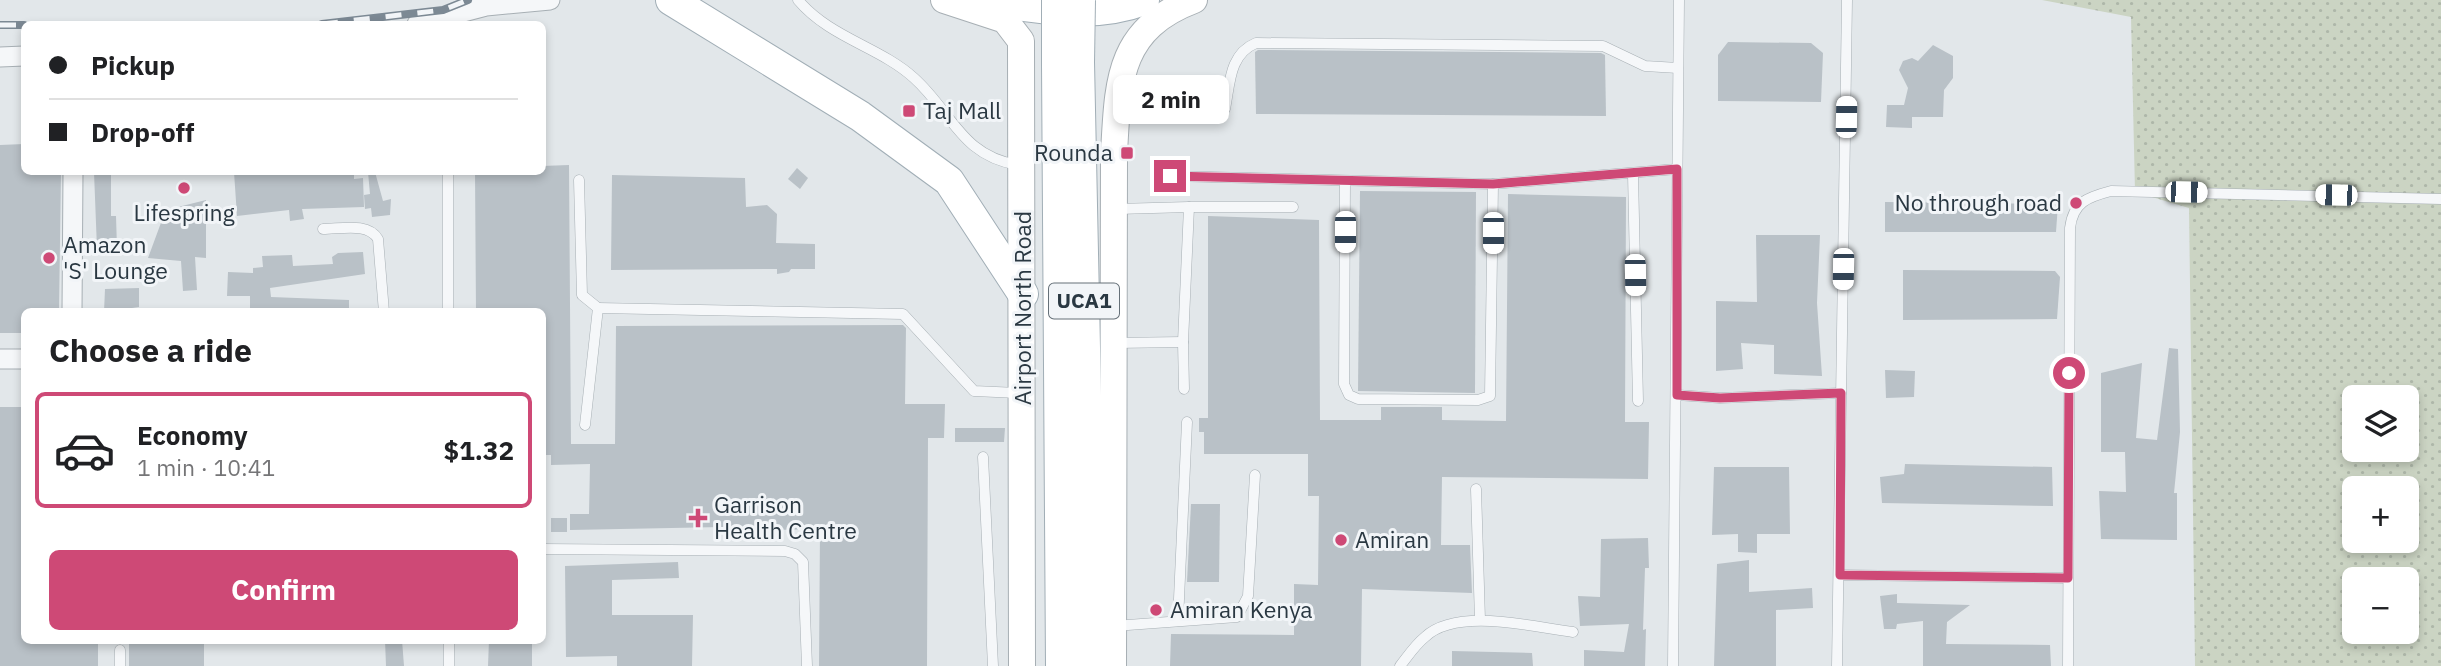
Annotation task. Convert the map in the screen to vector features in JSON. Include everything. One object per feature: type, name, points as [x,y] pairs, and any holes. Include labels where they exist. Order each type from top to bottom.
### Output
[{"type":"main road","points":[[671,0],[860,116],[949,181],[1023,294]]},
{"type":"main road","name":"Airport North Road","points":[[944,0],[1005,20],[1021,41],[1022,666]]},
{"type":"main road","points":[[984,0],[1070,12],[1098,11],[1144,0]]},
{"type":"main road","name":"Airport North Road","points":[[1057,0],[1075,540],[1089,666]]},
{"type":"main road","name":"Airport North Road","points":[[1061,666],[1075,540],[1080,0]]},
{"type":"main road","name":"UCA1","points":[[1113,666],[1113,343],[1117,84],[1122,68],[1138,39],[1158,18],[1194,0]]},
{"type":"street","points":[[448,20],[486,6],[550,0]]},
{"type":"street","points":[[0,57],[21,56]]},
{"type":"street","points":[[72,308],[73,175]]},
{"type":"street","points":[[0,359],[21,359]]},
{"type":"lane","points":[[798,0],[812,17],[913,77],[982,154],[997,162],[1022,166]]},
{"type":"lane","points":[[1673,666],[1679,0]]},
{"type":"lane","points":[[1836,666],[1840,575],[1847,0]]},
{"type":"lane","points":[[1225,109],[1234,63],[1246,47],[1256,43],[1603,46],[1645,66],[1678,68]]},
{"type":"lane","points":[[1170,176],[1493,184],[1677,169]]},
{"type":"lane","points":[[1633,174],[1638,401]]},
{"type":"lane","points":[[449,175],[449,308]]},
{"type":"lane","points":[[579,180],[582,295],[598,308],[903,314],[974,391],[1023,392]]},
{"type":"lane","points":[[1345,181],[1344,384],[1349,395],[1358,399],[1478,400],[1490,396],[1493,184]]},
{"type":"lane","points":[[2068,666],[2070,228],[2072,214],[2077,205],[2087,197],[2111,191],[2441,199]]},
{"type":"lane","points":[[1184,389],[1183,342],[1189,206]]},
{"type":"lane","points":[[1114,209],[1189,206],[1293,207]]},
{"type":"lane","points":[[323,229],[363,228],[375,233],[378,239],[384,308]]},
{"type":"lane","points":[[585,425],[598,308]]},
{"type":"lane","points":[[1113,343],[1183,342]]},
{"type":"lane","points":[[1677,395],[1720,398],[1841,393]]},
{"type":"lane","points":[[1178,621],[1187,422]]},
{"type":"lane","points":[[983,457],[993,666]]},
{"type":"lane","points":[[1113,626],[1226,620],[1237,617],[1248,596],[1255,475]]},
{"type":"lane","points":[[1476,489],[1480,620]]},
{"type":"lane","points":[[546,548],[785,551],[795,554],[803,562],[807,666]]},
{"type":"lane","points":[[1840,575],[2068,578]]},
{"type":"lane","points":[[1400,666],[1426,635],[1449,624],[1480,620],[1573,632]]},
{"type":"lane","points":[[449,644],[449,666]]},
{"type":"lane","points":[[120,650],[120,666]]},
{"type":"green space","points":[[2042,0],[2441,0],[2441,666],[2195,666],[2189,208],[2135,192],[2131,17]]},
{"type":"building","points":[[1728,42],[1811,43],[1823,53],[1821,102],[1718,101],[1718,55]]},
{"type":"building","points":[[1933,45],[1953,56],[1953,78],[1944,90],[1943,117],[1912,117],[1912,128],[1886,127],[1887,105],[1904,105],[1908,88],[1899,70],[1903,61],[1912,58],[1918,61]]},
{"type":"building","points":[[1255,52],[1601,53],[1605,55],[1606,116],[1256,114]]},
{"type":"building","points":[[21,144],[21,175],[61,175],[59,308],[21,308],[21,333],[0,333],[0,145]]},
{"type":"building","points":[[569,165],[571,444],[615,444],[616,326],[903,325],[906,328],[905,404],[945,404],[944,438],[928,438],[927,666],[819,666],[820,529],[722,531],[722,527],[570,530],[570,514],[589,514],[590,464],[551,465],[551,455],[546,455],[546,308],[476,308],[475,175],[546,175],[546,166]]},
{"type":"building","points":[[797,168],[808,178],[800,189],[788,179]]},
{"type":"building","points":[[94,175],[111,175],[111,216],[116,216],[117,248],[97,249]]},
{"type":"building","points":[[234,175],[354,175],[354,179],[363,178],[364,207],[302,209],[304,219],[290,221],[289,210],[237,216]]},
{"type":"building","points":[[368,175],[376,175],[383,201],[391,199],[390,215],[372,217],[371,208],[365,209],[364,195],[370,194]]},
{"type":"building","points":[[612,175],[745,178],[746,207],[767,205],[777,214],[776,243],[815,244],[815,269],[791,269],[789,272],[777,274],[777,269],[611,270]]},
{"type":"building","points":[[1360,191],[1476,192],[1475,393],[1358,391]]},
{"type":"building","points":[[1508,194],[1626,197],[1625,422],[1649,422],[1648,479],[1442,477],[1441,545],[1470,545],[1472,593],[1362,589],[1361,666],[1170,666],[1171,634],[1294,635],[1294,584],[1318,585],[1319,496],[1308,496],[1308,454],[1204,454],[1204,432],[1199,432],[1199,418],[1208,418],[1208,216],[1319,220],[1320,420],[1381,420],[1381,407],[1442,407],[1442,420],[1506,421]]},
{"type":"building","points":[[206,200],[206,258],[195,257],[197,290],[183,291],[181,261],[148,258],[162,220],[178,207]]},
{"type":"building","points":[[1885,202],[2058,204],[2056,232],[1885,232]]},
{"type":"building","points":[[1756,235],[1820,235],[1817,303],[1822,376],[1774,374],[1774,345],[1741,343],[1743,369],[1716,371],[1716,301],[1757,302]]},
{"type":"building","points":[[363,252],[365,274],[270,288],[271,297],[349,300],[349,308],[250,308],[250,296],[227,296],[228,272],[253,273],[253,268],[263,267],[262,256],[292,255],[293,266],[333,264],[332,257],[338,253]]},
{"type":"building","points":[[1903,270],[2055,271],[2060,277],[2057,319],[1903,320]]},
{"type":"building","points":[[139,288],[139,307],[104,308],[105,289]]},
{"type":"building","points":[[2169,348],[2178,349],[2180,432],[2174,493],[2177,493],[2177,540],[2101,539],[2099,491],[2126,492],[2125,452],[2101,452],[2101,373],[2142,363],[2136,438],[2157,440]]},
{"type":"building","points":[[1885,370],[1915,371],[1914,397],[1886,398]]},
{"type":"building","points":[[0,407],[21,407],[21,644],[98,644],[98,666],[0,666]]},
{"type":"building","points":[[955,428],[1005,428],[1004,442],[955,442]]},
{"type":"building","points":[[1905,464],[2052,467],[2053,506],[1882,503],[1880,477],[1904,474]]},
{"type":"building","points":[[1714,467],[1789,467],[1790,534],[1757,534],[1757,553],[1738,552],[1738,534],[1712,535]]},
{"type":"building","points":[[1191,504],[1220,504],[1219,582],[1187,582]]},
{"type":"building","points":[[551,518],[567,518],[567,532],[551,532]]},
{"type":"building","points":[[1648,538],[1649,568],[1645,568],[1643,630],[1646,629],[1645,666],[1584,666],[1584,650],[1624,652],[1629,624],[1580,626],[1578,596],[1600,597],[1601,539]]},
{"type":"building","points":[[1749,560],[1749,592],[1812,588],[1813,608],[1776,610],[1776,666],[1714,666],[1717,564]]},
{"type":"building","points":[[678,562],[679,578],[612,580],[612,615],[693,615],[692,666],[617,666],[617,656],[566,657],[565,566]]},
{"type":"building","points":[[1897,594],[1897,603],[1970,605],[1947,622],[1946,644],[2050,645],[2051,666],[1923,666],[1923,621],[1897,624],[1896,629],[1884,629],[1880,596]]},
{"type":"building","points":[[129,644],[204,644],[204,666],[129,666]]},
{"type":"building","points":[[385,644],[402,644],[404,666],[386,666]]},
{"type":"building","points":[[489,644],[532,644],[532,666],[488,666]]},
{"type":"building","points":[[1452,651],[1532,653],[1533,666],[1452,666]]},
{"type":"railway","points":[[348,21],[443,10],[468,0]]},
{"type":"railway","points":[[0,25],[21,25]]},
{"type":"place","name":"Taj Mall","points":[[909,111]]},
{"type":"place","name":"Rounda","points":[[1127,153]]},
{"type":"place","name":"Lifespring","points":[[184,188]]},
{"type":"place","name":"No through road","points":[[2076,203]]},
{"type":"place","name":"Amazon 'S' Lounge","points":[[49,258]]},
{"type":"place","name":"Garrison Health Centre","points":[[698,518]]},
{"type":"place","name":"Amiran","points":[[1341,540]]},
{"type":"place","name":"Amiran Kenya","points":[[1156,610]]},
{"type":"route","points":[[1170,176],[1493,184],[1677,169],[1677,395],[1720,398],[1841,393],[1840,575],[1872,578],[2068,578],[2069,373]]}]
